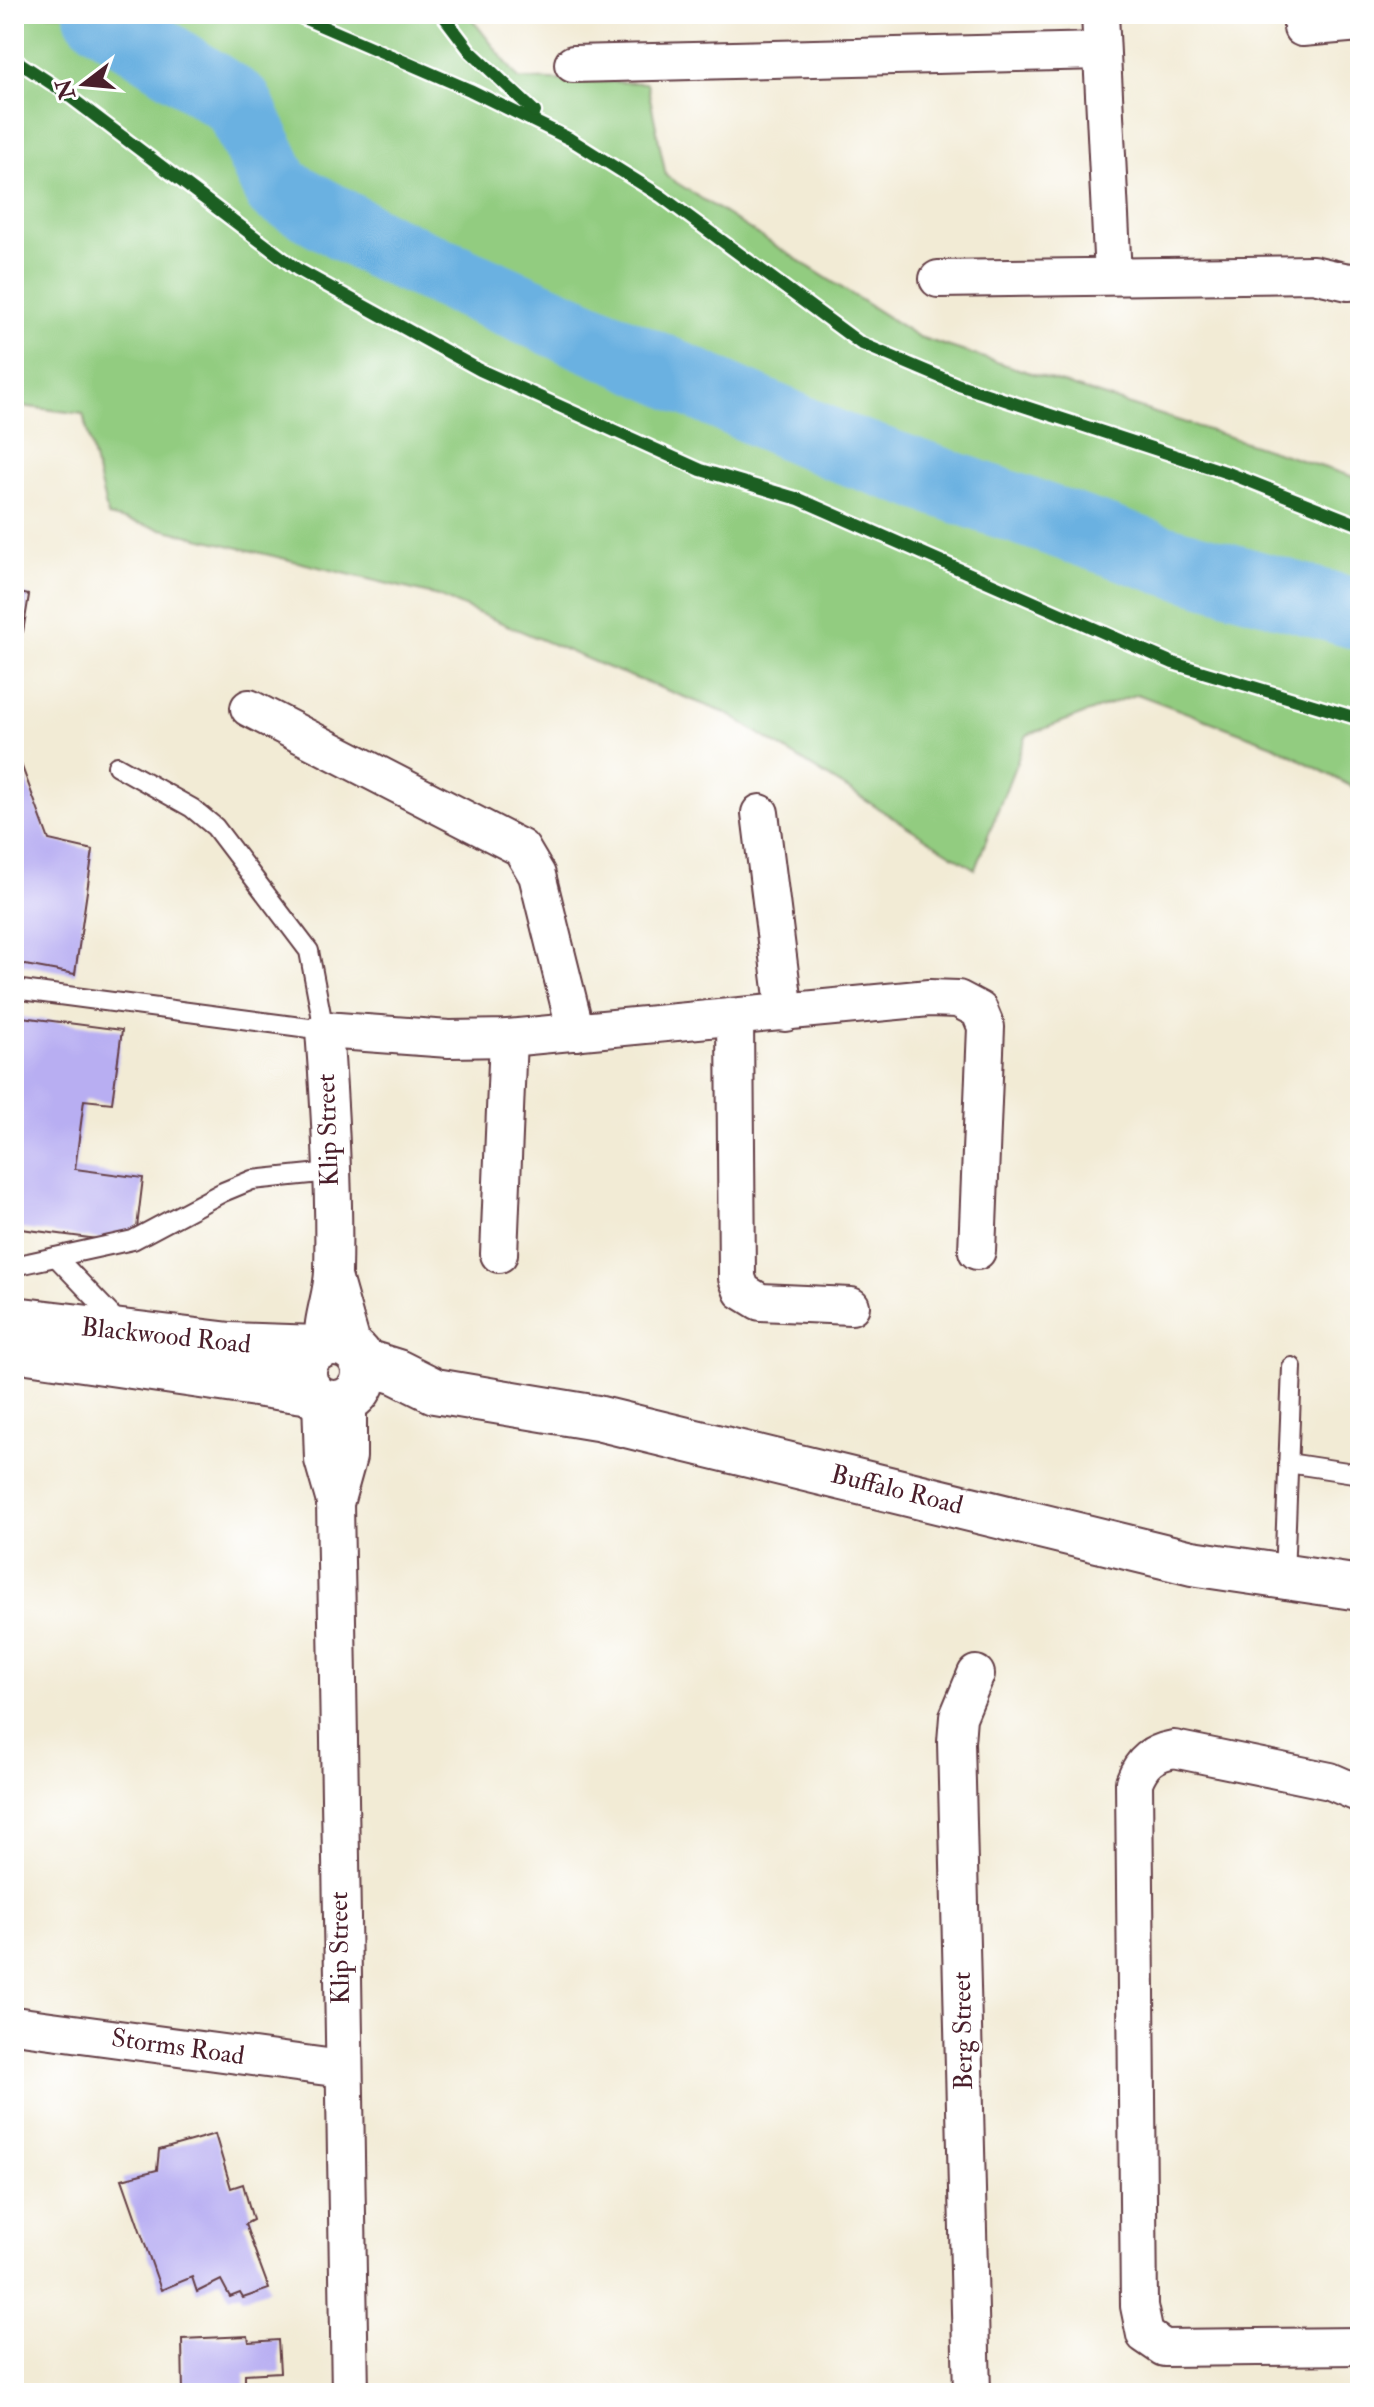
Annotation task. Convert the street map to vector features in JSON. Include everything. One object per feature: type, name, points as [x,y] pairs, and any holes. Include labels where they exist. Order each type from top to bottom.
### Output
[{"type":"street","points":[[1100,14],[1113,276]]},
{"type":"street","points":[[1302,28],[1360,23]]},
{"type":"street","points":[[573,64],[1101,51]]},
{"type":"street","points":[[938,279],[1313,274],[1348,282],[1360,281]]},
{"type":"street","points":[[249,708],[521,848],[537,875],[576,1032]]},
{"type":"street","points":[[760,813],[785,1013]]},
{"type":"street","points":[[324,1030],[449,1039],[508,1038],[929,998],[958,999],[979,1010],[986,1027],[977,1251]]},
{"type":"street","points":[[735,1017],[736,1263],[742,1291],[760,1302],[851,1306]]},
{"type":"street","name":"Klip Street","points":[[324,1030],[333,1276],[325,1308],[348,1457],[335,1502],[342,2069],[350,2393]]},
{"type":"street","points":[[499,1254],[508,1038]]},
{"type":"street","name":"Blackwood Road","points":[[14,1319],[230,1345],[336,1374]]},
{"type":"street","name":"Blackwood Road","points":[[14,1349],[336,1374]]},
{"type":"street","name":"Buffalo Road","points":[[336,1374],[397,1372],[435,1391],[597,1418],[1192,1563],[1284,1580],[1360,1588]]},
{"type":"street","name":"Berg Street","points":[[972,2393],[956,1742],[958,1717],[976,1674]]},
{"type":"street","points":[[1360,1794],[1330,1781],[1174,1749],[1154,1754],[1145,1761],[1134,1782],[1139,2306],[1145,2335],[1164,2348],[1360,2346]]},
{"type":"street","name":"Storms Road","points":[[14,2025],[342,2069]]},
{"type":"lane","points":[[14,989],[324,1030],[309,951],[215,827],[192,808],[117,766]]},
{"type":"lane","points":[[14,1266],[133,1240],[252,1180],[331,1172]]},
{"type":"lane","points":[[56,1257],[130,1333]]},
{"type":"lane","points":[[1284,1580],[1292,1367]]},
{"type":"lane","points":[[1288,1463],[1360,1474]]},
{"type":"green space","points":[[14,14],[468,14],[519,79],[647,83],[666,176],[919,337],[1360,479],[1360,791],[1273,745],[1137,694],[1027,735],[975,869],[726,713],[606,667],[438,596],[108,516],[83,414],[14,405]]},
{"type":"building","points":[[14,592],[29,595],[23,632],[14,631]]},
{"type":"building","points":[[14,745],[49,840],[93,850],[75,974],[14,963]]},
{"type":"building","points":[[14,1016],[122,1030],[112,1103],[84,1100],[75,1169],[143,1178],[135,1244],[14,1228]]},
{"type":"building","points":[[215,2134],[231,2188],[243,2184],[253,2220],[245,2224],[269,2289],[243,2298],[240,2293],[230,2297],[221,2280],[197,2292],[192,2277],[161,2290],[122,2179],[157,2170],[159,2150]]},
{"type":"building","points":[[248,2336],[249,2342],[278,2340],[280,2372],[245,2374],[245,2393],[183,2393],[182,2339]]},
{"type":"waterway","points":[[99,14],[238,104],[278,189],[377,244],[839,447],[1162,559],[1360,615]]},
{"type":"cycle path","points":[[294,14],[470,90],[570,139],[661,196],[860,343],[959,385],[1231,474],[1360,525]]},
{"type":"cycle path","points":[[442,14],[470,51],[535,112]]},
{"type":"cycle path","points":[[14,59],[61,90],[297,269],[480,370],[701,470],[799,499],[1173,663],[1360,719]]}]
